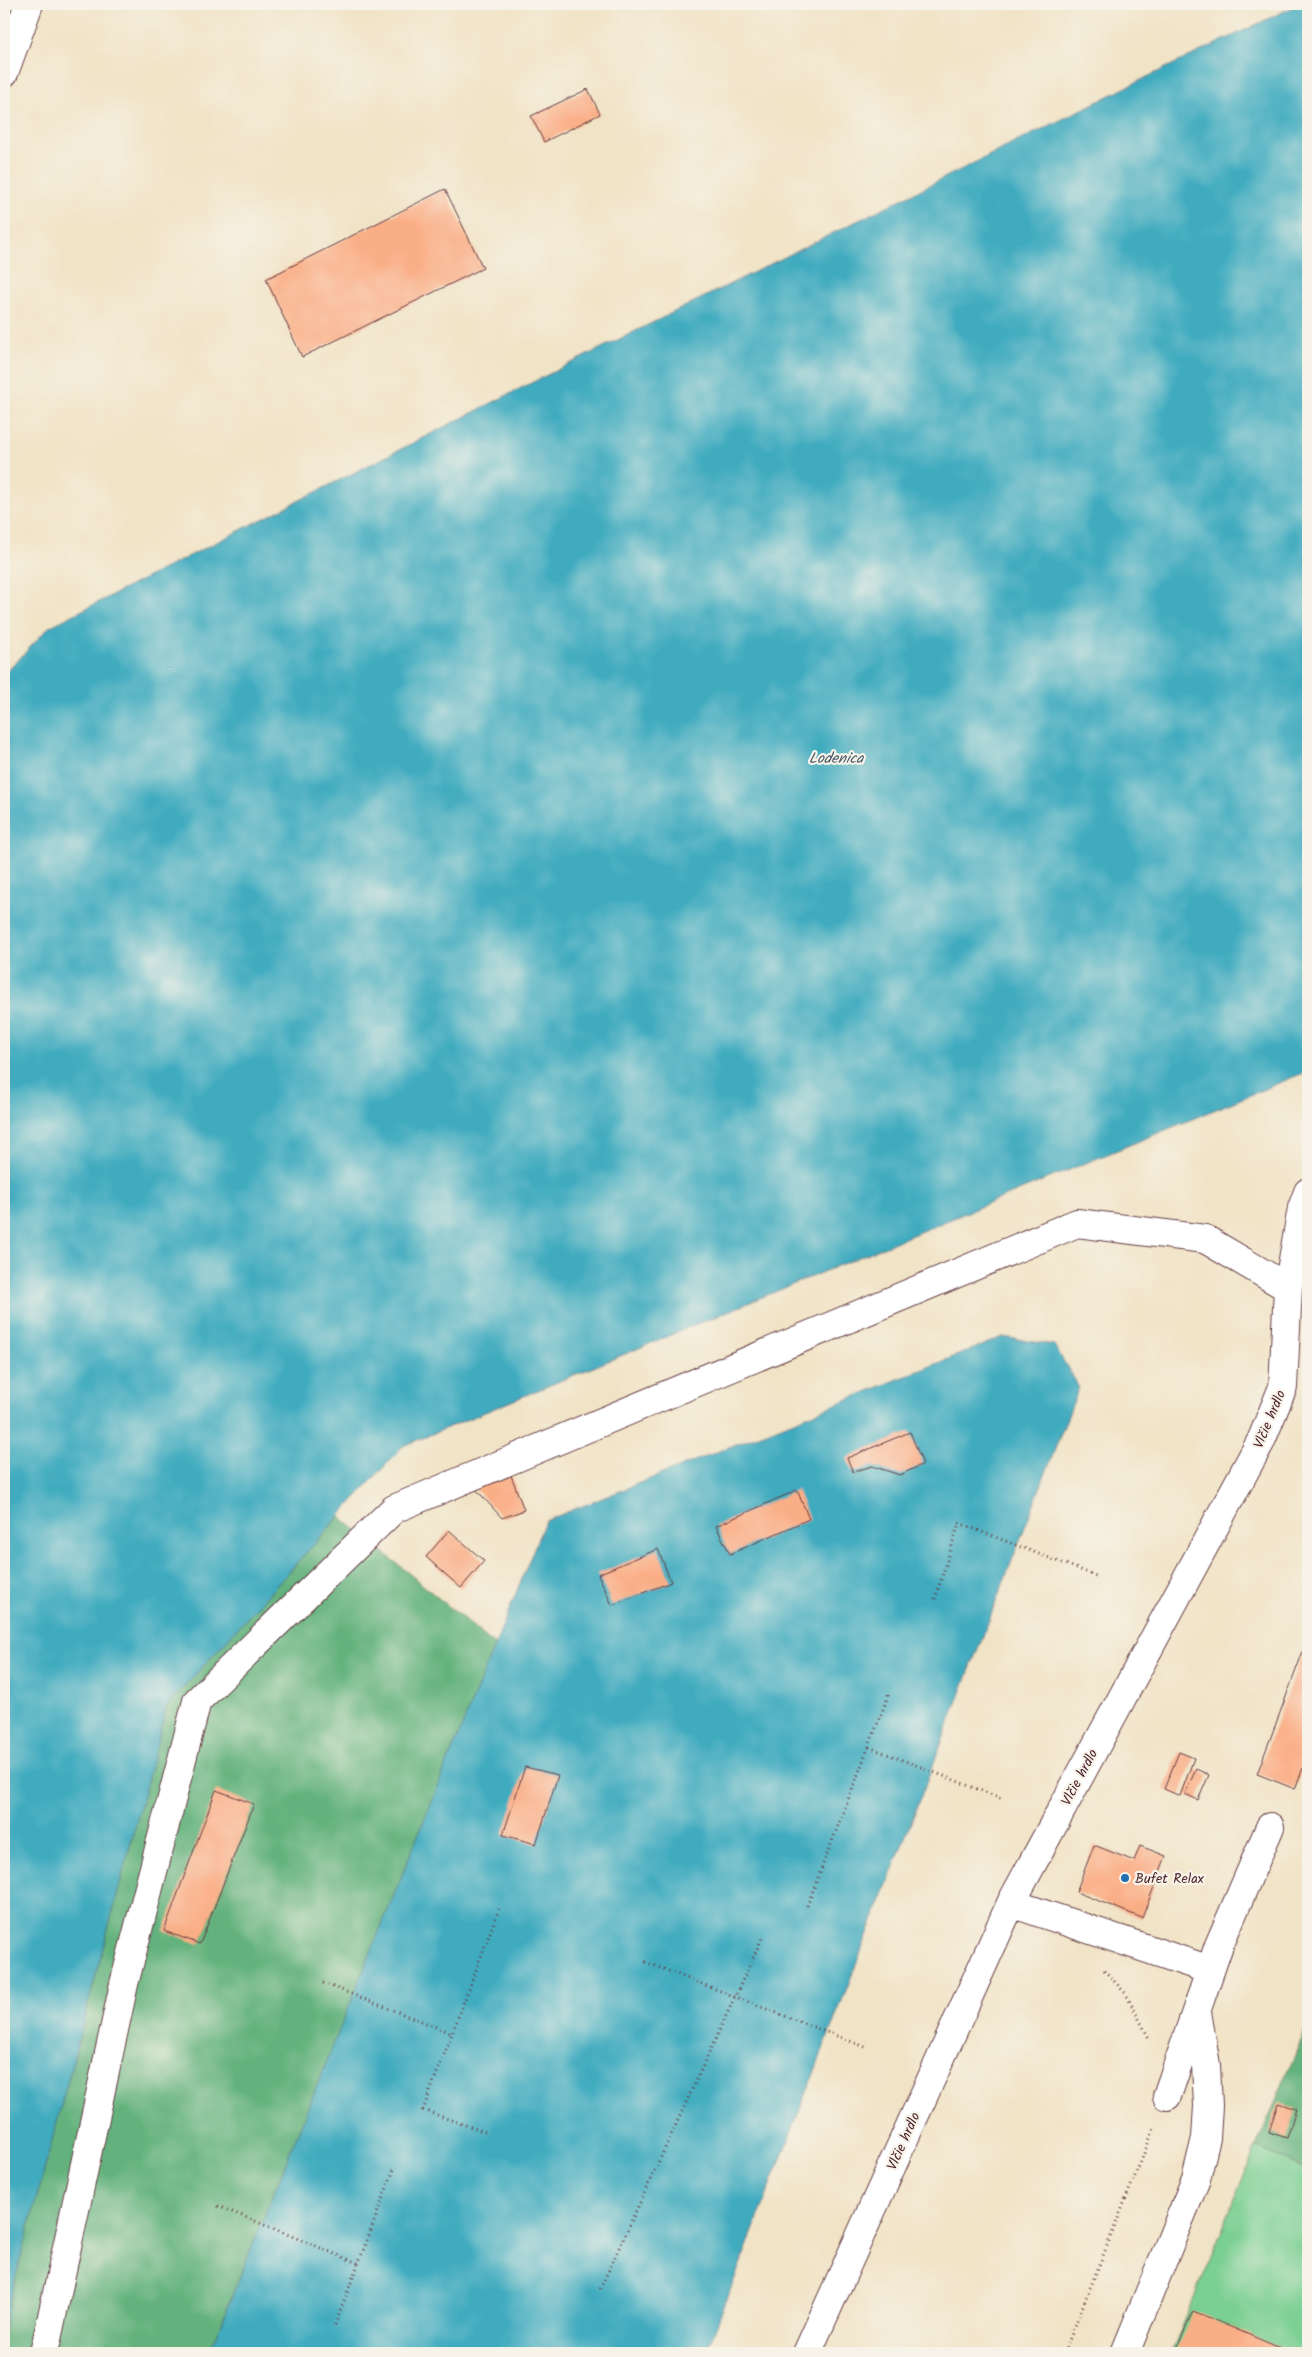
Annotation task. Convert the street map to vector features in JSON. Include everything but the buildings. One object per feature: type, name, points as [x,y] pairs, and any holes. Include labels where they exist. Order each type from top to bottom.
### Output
[{"type":"lane","points":[[4,73],[29,4]]},
{"type":"lane","name":"Vlčie hrdlo","points":[[808,2353],[1011,1903],[1261,1441],[1283,1386],[1288,1288],[1302,1208],[1308,1192]]},
{"type":"lane","points":[[44,2353],[124,1984],[197,1701],[394,1509],[1077,1223],[1205,1239],[1288,1288]]},
{"type":"lane","points":[[1167,2096],[1210,1970],[1270,1827]]},
{"type":"lane","points":[[1011,1903],[1210,1970]]},
{"type":"lane","points":[[1125,2353],[1196,2179],[1206,2138],[1208,2106],[1206,2065],[1197,2012]]},
{"type":"path","points":[[934,1599],[959,1523],[1096,1576]]},
{"type":"path","points":[[807,1906],[889,1694]]},
{"type":"path","points":[[869,1748],[1003,1799]]},
{"type":"path","points":[[486,2132],[423,2110],[499,1909]]},
{"type":"path","points":[[600,2289],[764,1936]]},
{"type":"path","points":[[645,1962],[868,2048]]},
{"type":"path","points":[[1100,1966],[1126,1994],[1152,2044]]},
{"type":"path","points":[[323,1983],[452,2032]]},
{"type":"path","points":[[1064,2353],[1167,2096]]},
{"type":"path","points":[[335,2325],[360,2264],[394,2169]]},
{"type":"path","points":[[218,2206],[360,2264]]},
{"type":"green space","points":[[340,1516],[495,1645],[209,2353],[4,2353],[4,2330],[10,2299],[167,1706]]},
{"type":"green space","points":[[1308,2024],[1308,2170],[1256,2147]]},
{"type":"green space","points":[[1256,2147],[1308,2170],[1308,2353],[1171,2353]]},
{"type":"water","name":"Lodenica","points":[[1299,4],[1308,4],[1308,1071],[403,1446],[167,1706],[10,2299],[4,2330],[4,675],[49,627],[533,382],[1147,77]]},
{"type":"water","points":[[1003,1337],[1054,1345],[1079,1387],[706,2353],[209,2353],[545,1521]]},
{"type":"place","name":"Bufet Relax","points":[[1125,1878]]}]
